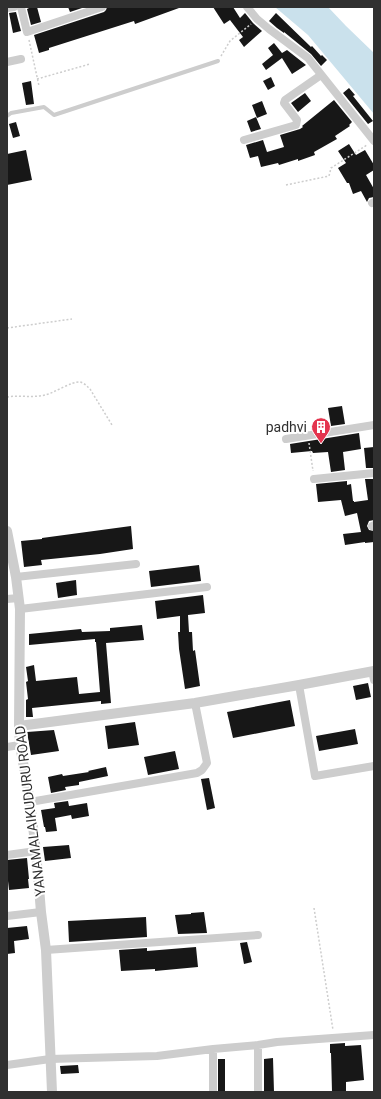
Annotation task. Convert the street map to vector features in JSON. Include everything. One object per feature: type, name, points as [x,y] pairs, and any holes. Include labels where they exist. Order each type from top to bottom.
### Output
[{"type":"street","points":[[7,8],[14,7]]},
{"type":"street","points":[[21,7],[28,32],[102,7]]},
{"type":"street","points":[[247,7],[256,19],[308,58],[374,141]]},
{"type":"street","points":[[7,62],[21,59]]},
{"type":"street","points":[[244,140],[296,125],[297,120],[284,103],[285,100],[321,75]]},
{"type":"street","points":[[286,439],[374,425]]},
{"type":"street","points":[[314,478],[374,473]]},
{"type":"street","name":"YANAMALAIKUDURU ROAD","points":[[7,531],[10,556],[16,577],[20,609],[20,745],[30,802],[46,950],[52,1092]]},
{"type":"street","points":[[16,577],[136,564]]},
{"type":"street","points":[[20,609],[207,588]]},
{"type":"street","points":[[7,599],[18,598]]},
{"type":"street","points":[[19,726],[195,703],[373,674]]},
{"type":"street","points":[[299,686],[316,776],[374,766]]},
{"type":"street","points":[[30,802],[197,773],[202,770],[207,763],[195,703]]},
{"type":"street","points":[[7,748],[20,745]]},
{"type":"street","points":[[7,855],[36,851]]},
{"type":"street","points":[[7,916],[41,912]]},
{"type":"street","points":[[46,950],[258,935]]},
{"type":"street","points":[[7,1065],[50,1059],[157,1056],[277,1042],[374,1036]]},
{"type":"street","points":[[258,1045],[258,1092]]},
{"type":"street","points":[[213,1049],[213,1092]]},
{"type":"lane","points":[[7,116],[11,113],[44,107],[54,115],[218,61]]},
{"type":"path","points":[[218,61],[230,41],[256,19]]},
{"type":"path","points":[[28,32],[39,86]]},
{"type":"path","points":[[37,79],[90,64]]},
{"type":"path","points":[[286,185],[329,176],[331,168],[374,141]]},
{"type":"path","points":[[7,328],[72,319]]},
{"type":"path","points":[[7,397],[30,397],[45,395],[80,382],[90,389],[112,424]]},
{"type":"path","points":[[308,437],[314,478]]},
{"type":"path","points":[[314,908],[334,1038]]},
{"type":"water","points":[[275,7],[328,7],[374,53],[374,114],[308,35]]},
{"type":"building","points":[[29,7],[37,7],[41,22],[31,25],[27,9]]},
{"type":"building","points":[[68,7],[85,7],[70,12]]},
{"type":"building","points":[[107,7],[179,8],[135,24],[134,21],[49,48],[49,50],[39,53],[34,35],[104,12]]},
{"type":"building","points":[[213,7],[233,7],[240,18],[245,13],[262,31],[244,47],[239,40],[243,37],[230,20],[224,24]]},
{"type":"building","points":[[16,12],[21,31],[13,33],[9,13]]},
{"type":"building","points":[[276,13],[311,47],[312,46],[327,60],[321,66],[311,54],[269,21]]},
{"type":"building","points":[[274,43],[282,53],[287,50],[306,65],[292,74],[282,58],[266,70],[262,64],[273,55],[268,48]]},
{"type":"building","points":[[271,77],[275,86],[268,90],[263,81]]},
{"type":"building","points":[[31,81],[34,104],[26,105],[22,83]]},
{"type":"building","points":[[349,88],[355,95],[353,96],[373,121],[368,124],[343,93]]},
{"type":"building","points":[[305,93],[311,101],[298,112],[291,103]]},
{"type":"building","points":[[334,100],[352,122],[349,125],[350,126],[335,136],[337,139],[314,152],[315,155],[298,161],[298,159],[279,165],[278,163],[261,167],[258,156],[250,158],[246,145],[263,140],[267,152],[284,147],[280,135],[300,129]]},
{"type":"building","points":[[262,101],[267,114],[257,118],[252,105]]},
{"type":"building","points":[[256,117],[261,129],[251,132],[247,121]]},
{"type":"building","points":[[16,122],[20,136],[13,138],[9,124]]},
{"type":"building","points":[[349,144],[356,155],[365,150],[374,165],[374,170],[366,175],[374,189],[374,197],[369,198],[367,202],[361,191],[353,194],[349,183],[347,183],[338,168],[346,163],[338,151]]},
{"type":"building","points":[[26,150],[32,180],[7,185],[7,154]]},
{"type":"building","points":[[342,406],[345,424],[331,426],[328,408]]},
{"type":"building","points":[[359,433],[361,449],[343,452],[345,470],[331,472],[328,452],[313,453],[312,451],[291,453],[290,444]]},
{"type":"building","points":[[374,447],[374,468],[366,468],[364,448]]},
{"type":"building","points":[[365,479],[374,479],[374,520],[369,521],[367,526],[369,530],[374,531],[374,542],[345,545],[343,534],[361,532],[357,513],[345,516],[341,500],[318,502],[316,484],[347,481],[347,485],[351,484],[354,502],[368,500]]},
{"type":"building","points":[[131,526],[133,549],[41,560],[42,565],[24,567],[21,541]]},
{"type":"building","points":[[199,565],[201,581],[151,587],[149,571]]},
{"type":"building","points":[[76,580],[77,595],[58,598],[56,583]]},
{"type":"building","points":[[203,595],[205,613],[188,615],[189,632],[192,632],[193,651],[195,650],[200,686],[185,689],[179,649],[178,632],[180,632],[180,616],[157,619],[155,601]]},
{"type":"building","points":[[142,625],[144,640],[106,643],[111,703],[101,704],[101,701],[32,708],[33,717],[26,717],[26,700],[28,699],[26,682],[28,681],[26,667],[34,665],[36,681],[77,677],[79,694],[100,692],[95,639],[29,645],[29,634],[81,629],[82,632],[110,631],[110,628]]},
{"type":"building","points":[[368,683],[371,697],[356,700],[353,686]]},
{"type":"building","points":[[290,700],[295,726],[233,738],[227,712]]},
{"type":"building","points":[[135,722],[139,745],[108,749],[105,726]]},
{"type":"building","points":[[355,729],[358,744],[319,751],[316,736]]},
{"type":"building","points":[[54,730],[59,751],[31,755],[27,732]]},
{"type":"building","points":[[175,751],[179,769],[148,775],[144,757]]},
{"type":"building","points":[[106,767],[108,776],[79,782],[79,785],[65,787],[66,790],[51,793],[48,777],[62,774],[63,776],[89,772],[88,771]]},
{"type":"building","points":[[209,778],[215,808],[207,810],[201,779]]},
{"type":"building","points":[[68,801],[69,806],[87,803],[89,816],[72,819],[71,815],[55,818],[57,831],[46,832],[41,810],[55,808],[54,803]]},
{"type":"building","points":[[69,845],[71,858],[45,861],[43,847]]},
{"type":"building","points":[[27,858],[29,888],[9,890],[7,881],[7,860]]},
{"type":"building","points":[[204,912],[207,933],[178,934],[175,915]]},
{"type":"building","points":[[146,917],[147,937],[69,942],[68,921]]},
{"type":"building","points":[[27,926],[29,939],[14,941],[15,953],[7,954],[7,928]]},
{"type":"building","points":[[247,942],[252,962],[244,964],[240,943]]},
{"type":"building","points":[[196,947],[198,967],[155,971],[155,969],[121,971],[119,950],[147,948],[147,951]]},
{"type":"building","points":[[345,1043],[345,1046],[361,1045],[364,1080],[346,1082],[346,1092],[332,1092],[330,1044]]},
{"type":"building","points":[[273,1058],[274,1092],[264,1092],[264,1059]]},
{"type":"building","points":[[218,1059],[225,1059],[225,1092],[218,1092]]},
{"type":"building","points":[[78,1065],[79,1073],[61,1074],[60,1066]]},
{"type":"place","name":"padhvi","points":[[321,444]]}]
